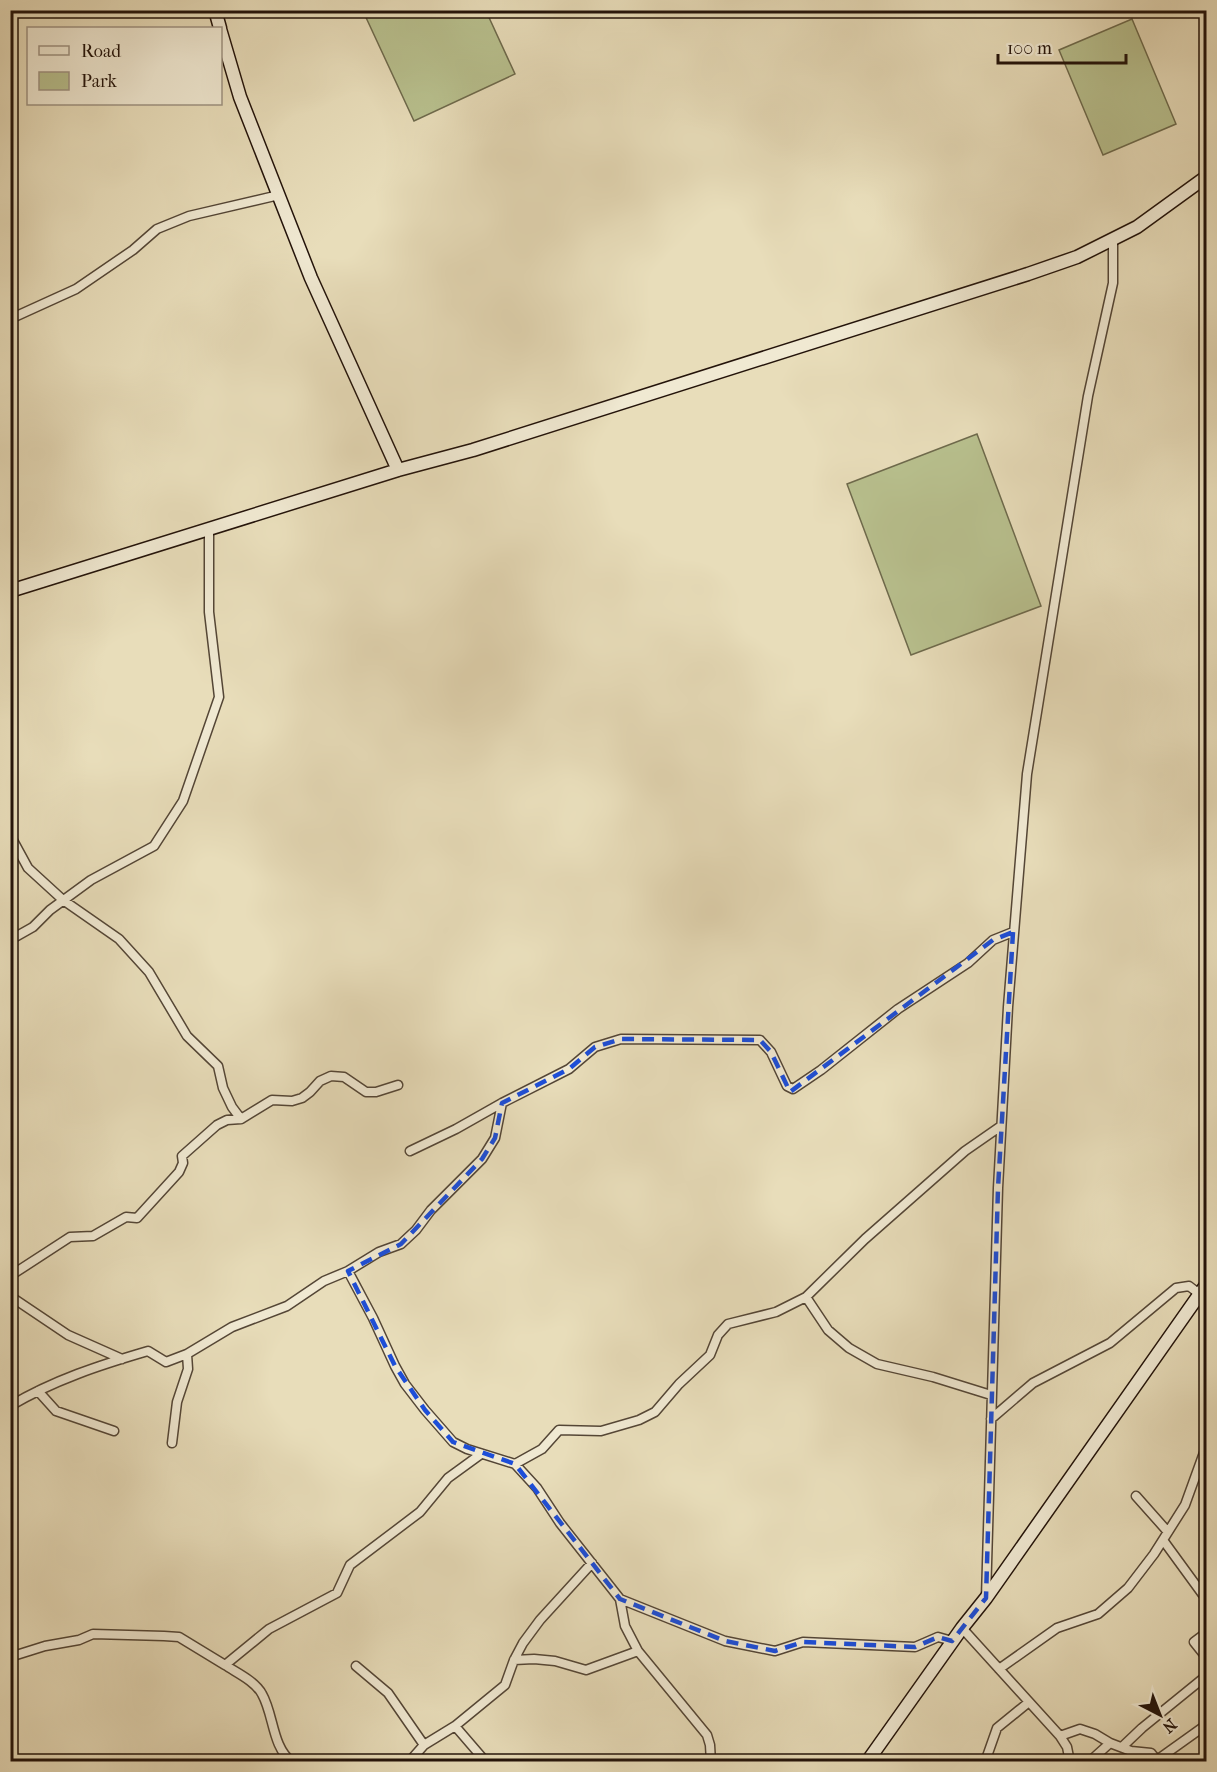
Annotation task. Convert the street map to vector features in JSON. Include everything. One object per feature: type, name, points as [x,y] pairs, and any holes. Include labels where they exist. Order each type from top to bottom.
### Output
[{"type":"main road","points":[[215,10],[219,27]]},
{"type":"main road","points":[[222,36],[240,96],[311,278],[398,470]]},
{"type":"main road","points":[[10,591],[398,470],[473,450],[1028,274],[1077,257],[1137,227],[1206,177]]},
{"type":"main road","points":[[867,1761],[1205,1293]]},
{"type":"street","points":[[10,319],[76,289],[133,250],[157,229],[189,216],[279,195]]},
{"type":"street","points":[[986,1598],[1001,1126],[1013,932],[1027,774],[1088,396],[1113,283],[1113,239]]},
{"type":"street","points":[[10,940],[33,927],[63,900],[91,880],[154,846],[183,801],[219,697],[209,612],[209,528]]},
{"type":"street","points":[[10,835],[28,868],[63,900],[119,939],[149,972],[187,1036],[218,1066],[232,1107],[241,1119]]},
{"type":"street","points":[[410,1151],[569,1069],[595,1047],[621,1039],[760,1040],[771,1052],[787,1086],[793,1089],[821,1070],[898,1009],[968,963],[993,940],[1013,932]]},
{"type":"street","points":[[10,1276],[70,1237],[93,1236],[126,1217],[137,1218],[179,1172],[183,1163],[182,1156],[217,1125],[227,1120],[241,1119],[272,1100],[292,1101],[302,1098],[320,1081],[331,1076],[344,1077],[366,1092],[376,1092],[398,1085]]},
{"type":"street","points":[[12,1404],[75,1374],[148,1351],[166,1362],[187,1354],[232,1327],[287,1306],[324,1281],[348,1271],[379,1252],[401,1244],[416,1230],[431,1210],[482,1160],[495,1138],[502,1103]]},
{"type":"street","points":[[515,1464],[542,1449],[560,1430],[601,1431],[639,1420],[655,1412],[679,1384],[710,1355],[718,1335],[728,1324],[776,1312],[806,1297],[865,1239],[965,1151],[1001,1126]]},
{"type":"street","points":[[348,1271],[405,1384],[425,1410],[453,1442],[481,1454],[515,1464],[537,1488],[560,1523],[620,1599],[625,1626],[638,1652],[706,1735],[710,1745],[711,1761]]},
{"type":"street","points":[[991,1419],[1034,1383],[1110,1343],[1176,1288],[1189,1287],[1205,1293]]},
{"type":"street","points":[[10,1296],[68,1335],[122,1359]]},
{"type":"street","points":[[806,1297],[828,1330],[849,1348],[877,1364],[933,1377],[992,1395]]},
{"type":"street","points":[[172,1443],[177,1402],[188,1369],[187,1354]]},
{"type":"street","points":[[38,1391],[56,1411],[114,1431]]},
{"type":"street","points":[[999,1669],[1057,1628],[1098,1614],[1128,1588],[1166,1536],[1185,1505],[1206,1447]]},
{"type":"street","points":[[225,1665],[269,1629],[337,1593],[350,1565],[420,1512],[448,1478],[481,1454]]},
{"type":"street","points":[[1136,1496],[1166,1536],[1206,1599]]},
{"type":"street","points":[[409,1761],[424,1744],[455,1726],[505,1685],[523,1643],[540,1620],[592,1563]]},
{"type":"street","points":[[620,1599],[725,1641],[775,1651],[804,1642],[915,1647],[938,1636],[952,1641]]},
{"type":"street","points":[[962,1628],[1060,1736],[1067,1747],[1070,1761]]},
{"type":"street","points":[[1206,1633],[1194,1642],[1206,1657]]},
{"type":"street","points":[[10,1657],[45,1646],[79,1640],[93,1634],[179,1637],[225,1665],[261,1692],[272,1719],[278,1744],[292,1761]]},
{"type":"street","points":[[514,1660],[555,1661],[586,1670],[638,1652]]},
{"type":"street","points":[[356,1666],[388,1693],[424,1744]]},
{"type":"street","points":[[1122,1747],[1206,1676]]},
{"type":"street","points":[[985,1761],[998,1728],[1029,1702]]},
{"type":"street","points":[[455,1726],[486,1761]]},
{"type":"street","points":[[1060,1736],[1080,1729],[1131,1751],[1151,1753],[1158,1761],[1204,1729]]},
{"type":"street","points":[[1089,1761],[1110,1743]]},
{"type":"highlighted area","points":[[1013,932],[998,1188],[986,1598],[952,1641],[938,1637],[915,1647],[803,1642],[775,1651],[725,1641],[620,1599],[515,1464],[453,1442],[425,1410],[395,1366],[348,1271],[401,1244],[482,1159],[495,1138],[502,1103],[569,1069],[595,1047],[621,1039],[760,1040],[771,1052],[790,1092],[993,940]]},
{"type":"green space","points":[[363,11],[486,11],[515,74],[414,121]]},
{"type":"green space","points":[[1132,19],[1176,124],[1103,155],[1059,50]]},
{"type":"green space","points":[[977,434],[1041,606],[911,655],[847,484]]}]
